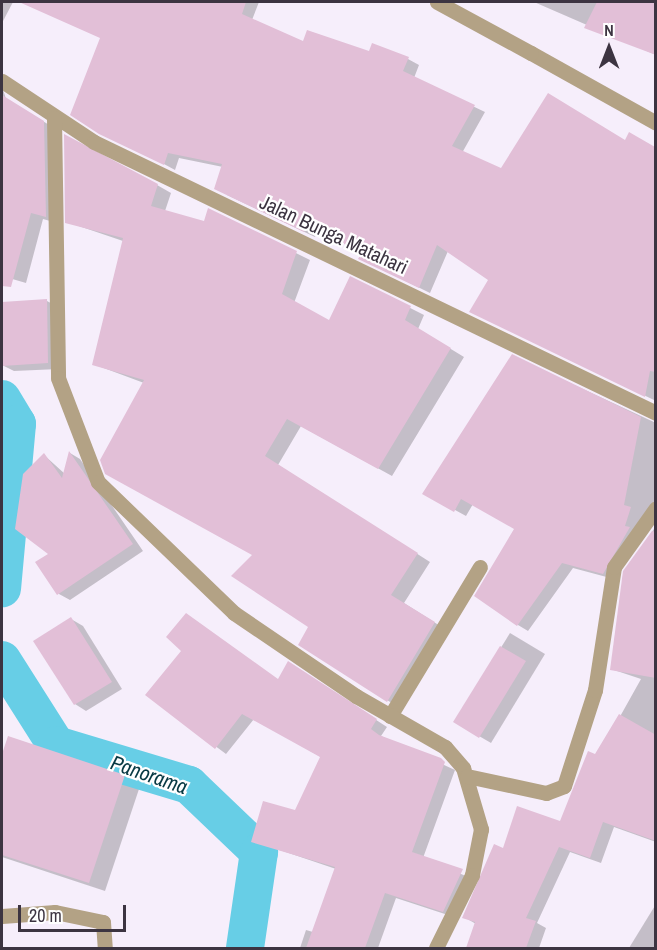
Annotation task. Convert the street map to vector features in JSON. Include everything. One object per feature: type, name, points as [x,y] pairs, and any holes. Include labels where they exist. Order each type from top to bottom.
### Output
[{"type":"street","points":[[438,2],[656,123]]},
{"type":"street","name":"Jalan Bunga Matahari","points":[[2,81],[54,118],[656,413]]},
{"type":"street","points":[[54,118],[58,378],[98,482],[234,613],[390,716],[445,747],[467,776],[481,829],[472,875],[436,948]]},
{"type":"street","points":[[467,776],[546,793],[564,786],[595,690],[614,567],[656,508]]},
{"type":"street","points":[[390,716],[480,567]]},
{"type":"street","points":[[2,916],[55,912],[103,922],[105,948]]},
{"type":"building","points":[[19,2],[246,2],[242,14],[303,41],[307,30],[369,51],[372,43],[409,57],[403,71],[475,105],[452,146],[501,168],[548,93],[625,140],[629,132],[655,147],[656,372],[650,371],[645,397],[469,312],[488,280],[437,245],[419,288],[358,259],[362,252],[306,227],[304,232],[214,189],[222,164],[168,153],[164,165],[99,134],[70,115],[100,38]]},
{"type":"building","points":[[597,2],[656,2],[656,55],[584,28]]},
{"type":"building","points":[[2,95],[44,121],[46,217],[31,213],[11,287],[2,286]]},
{"type":"building","points":[[64,134],[158,184],[151,206],[204,221],[208,208],[297,251],[282,294],[329,320],[350,276],[411,306],[405,320],[451,348],[378,469],[287,419],[265,456],[418,553],[391,595],[435,622],[387,702],[298,645],[308,627],[231,576],[252,555],[105,474],[100,460],[144,380],[92,365],[123,238],[65,223]]},
{"type":"building","points":[[47,299],[48,363],[2,366],[2,302]]},
{"type":"building","points":[[512,354],[641,417],[624,505],[631,507],[625,526],[630,527],[603,574],[562,563],[517,626],[474,596],[514,529],[461,499],[454,512],[422,494]]},
{"type":"building","points":[[69,451],[133,544],[57,595],[35,562],[48,554],[15,529],[23,474],[44,453],[62,478]]},
{"type":"building","points":[[652,531],[656,532],[656,678],[610,670],[623,571]]},
{"type":"building","points":[[186,613],[278,679],[288,661],[377,719],[371,729],[379,735],[441,758],[445,762],[412,852],[463,869],[443,912],[385,893],[365,948],[306,948],[335,867],[251,842],[263,801],[295,810],[320,757],[242,714],[215,749],[145,695],[181,651],[166,637]]},
{"type":"building","points":[[71,617],[112,682],[74,705],[33,641]]},
{"type":"building","points":[[500,646],[526,661],[479,738],[453,722]]},
{"type":"building","points":[[619,714],[656,735],[656,841],[603,822],[590,858],[559,847],[526,918],[536,921],[526,948],[466,948],[475,922],[462,918],[494,844],[503,848],[517,806],[560,821],[588,751],[595,754]]},
{"type":"building","points":[[8,736],[125,775],[89,883],[2,855],[2,754]]},
{"type":"waterway","name":"Panorama","points":[[2,399],[17,424],[2,588]]},
{"type":"waterway","name":"Panorama","points":[[2,660],[56,745],[189,785],[259,852],[245,948]]}]
